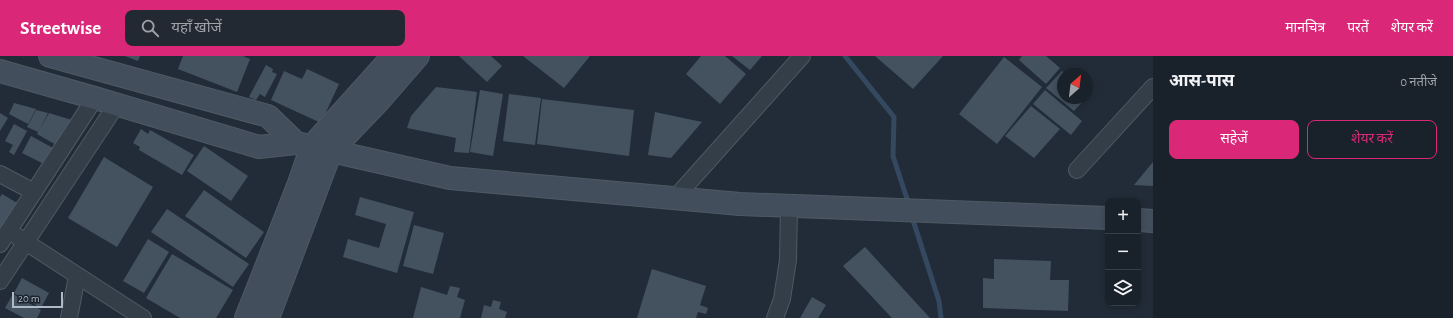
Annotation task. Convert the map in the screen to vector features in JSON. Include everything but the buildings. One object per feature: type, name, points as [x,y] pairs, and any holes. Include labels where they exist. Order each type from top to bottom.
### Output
[{"type":"main road","points":[[50,56],[268,116],[313,147]]},
{"type":"main road","points":[[246,318],[313,147],[393,56]]},
{"type":"main road","points":[[268,318],[313,147],[379,101],[418,56]]},
{"type":"main road","points":[[0,71],[117,104],[259,147],[313,147],[450,178],[740,204],[1105,218]]},
{"type":"main road","points":[[1141,220],[1153,221]]},
{"type":"street","points":[[675,198],[802,56]]},
{"type":"street","points":[[1077,170],[1153,87]]},
{"type":"street","points":[[0,244],[95,98]]},
{"type":"street","points":[[0,281],[117,104]]},
{"type":"street","points":[[0,174],[34,192]]},
{"type":"street","points":[[775,318],[782,299],[788,260],[789,206]]},
{"type":"street","points":[[9,231],[143,318]]},
{"type":"street","points":[[70,318],[77,276]]},
{"type":"waterway","points":[[845,56],[894,117],[893,156],[909,205]]},
{"type":"waterway","points":[[912,217],[939,301],[941,318]]}]
